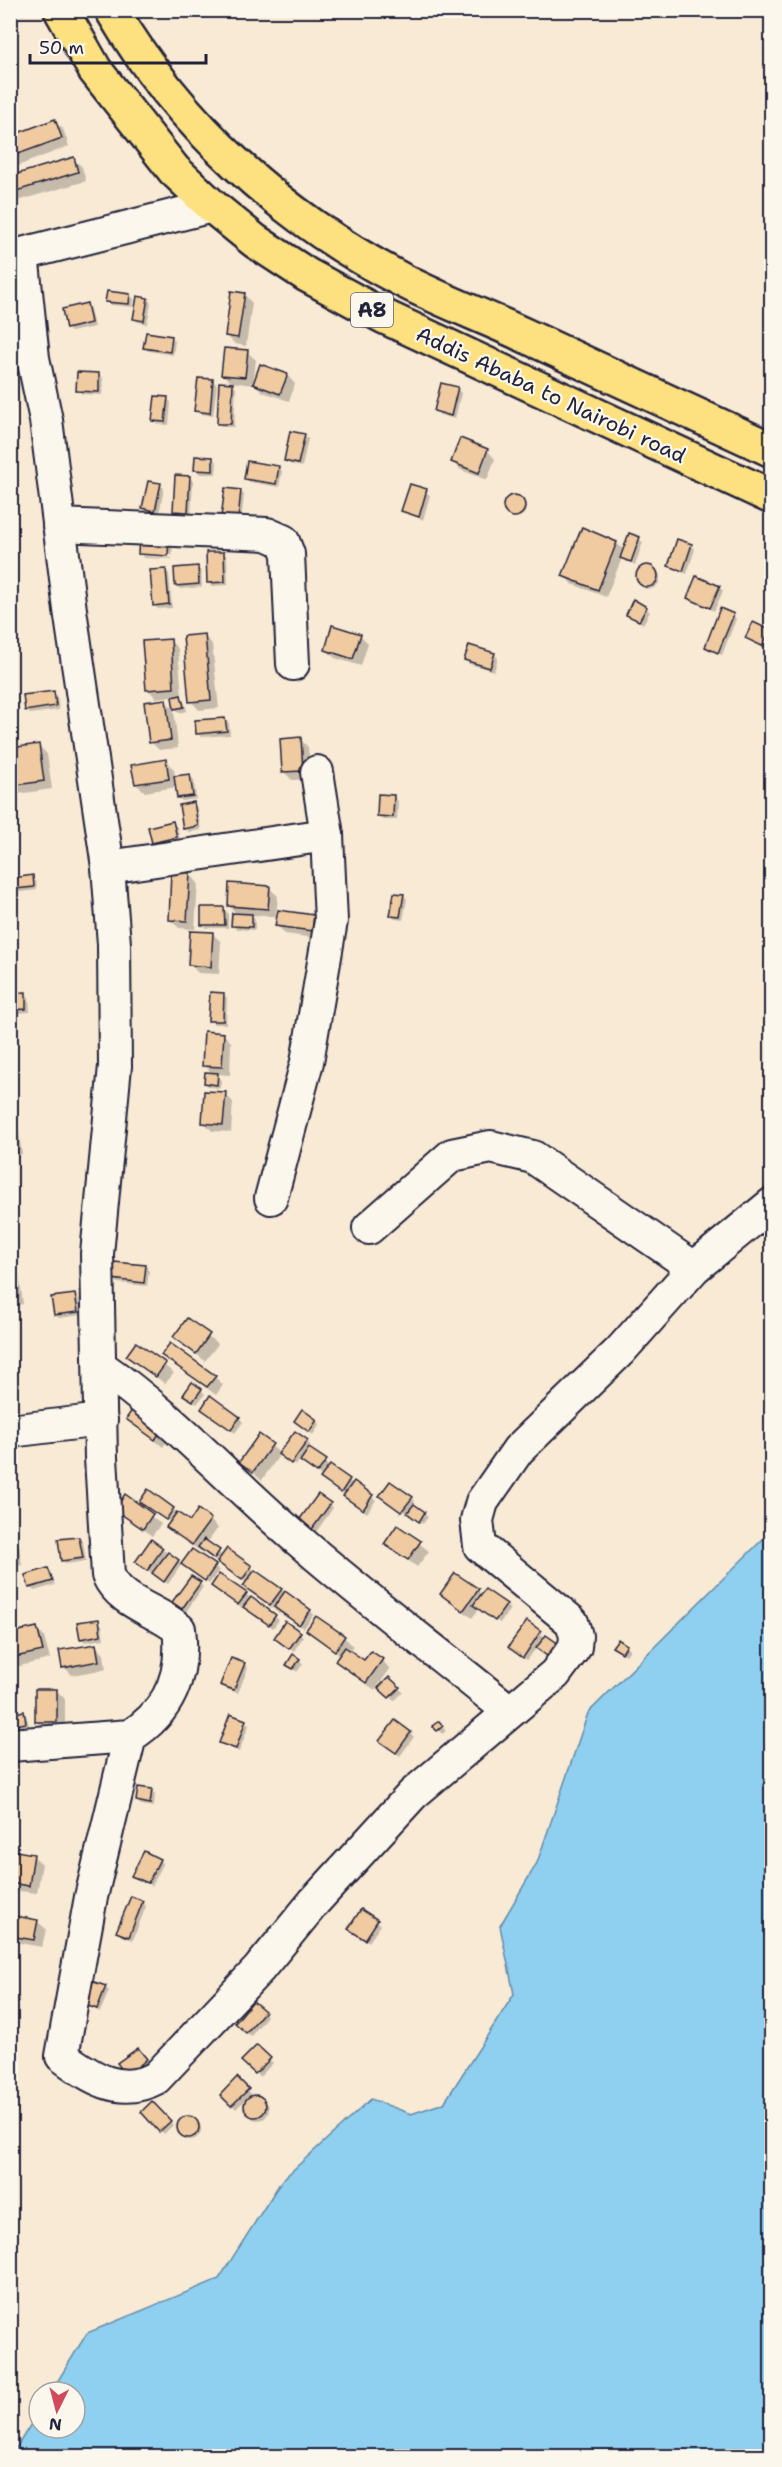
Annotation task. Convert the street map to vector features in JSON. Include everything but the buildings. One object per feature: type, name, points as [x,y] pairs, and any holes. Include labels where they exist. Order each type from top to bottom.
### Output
[{"type":"highway","name":"Addis Ababa to Nairobi road","points":[[61,10],[95,70],[137,126],[174,170],[212,206],[255,241],[307,276],[383,316],[771,497]]},
{"type":"highway","name":"Addis Ababa to Nairobi road","points":[[112,10],[132,45],[179,106],[251,178],[328,237],[401,279],[771,450]]},
{"type":"street","points":[[10,1745],[130,1736],[156,1718],[166,1702],[177,1673],[180,1639],[179,1629],[168,1619],[122,1594],[113,1587],[108,1575],[97,1254],[115,1066],[116,1004],[108,867],[46,420],[16,256],[212,206]]},
{"type":"street","points":[[59,525],[267,534],[283,541],[288,554],[293,664]]},
{"type":"street","points":[[270,1198],[307,1062],[331,921],[327,835],[317,772]]},
{"type":"street","points":[[108,867],[327,835]]},
{"type":"street","points":[[369,1228],[452,1155],[491,1147],[532,1157],[694,1269]]},
{"type":"street","points":[[130,1736],[91,1897],[63,2056],[106,2084],[123,2087],[142,2085],[156,2078],[259,1969],[314,1902],[413,1794],[555,1674],[575,1647],[576,1636],[572,1622],[480,1546],[477,1520],[482,1502],[518,1450],[620,1351],[694,1269],[771,1204]]},
{"type":"street","points":[[100,1366],[122,1382],[218,1465],[302,1544],[509,1711]]},
{"type":"street","points":[[10,1431],[101,1420]]},
{"type":"water","points":[[771,1531],[771,2456],[11,2456],[27,2430],[27,2440],[87,2440],[87,2380],[58,2380],[87,2333],[219,2279],[282,2180],[371,2099],[411,2114],[444,2103],[514,1994],[500,1926],[537,1863],[588,1713]]}]
